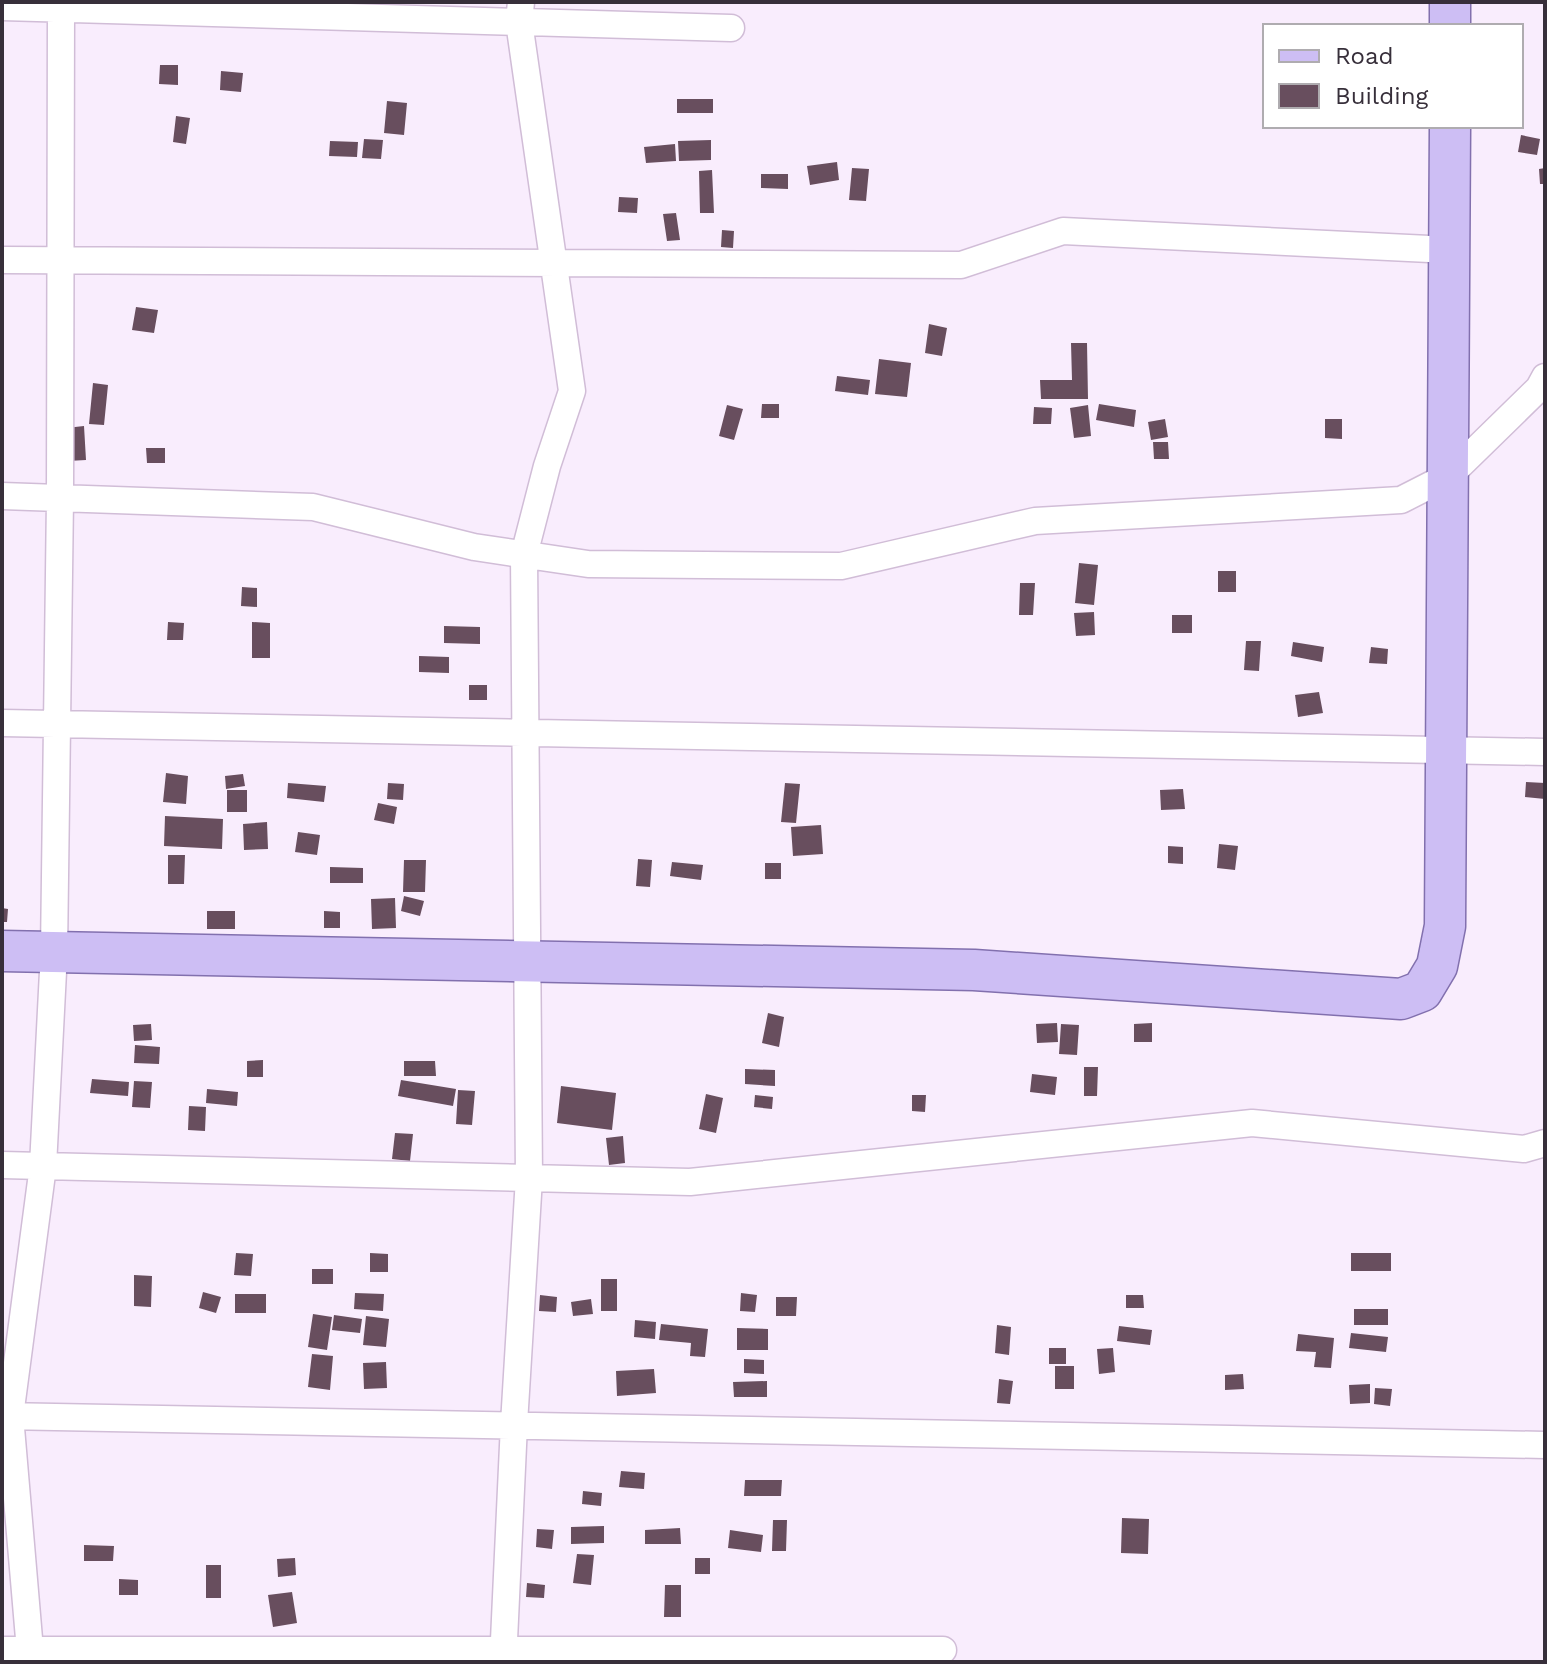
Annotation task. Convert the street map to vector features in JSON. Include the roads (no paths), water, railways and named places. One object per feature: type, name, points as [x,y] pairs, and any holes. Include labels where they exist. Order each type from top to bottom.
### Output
[{"type":"main road","points":[[1450,2],[1450,24]]},
{"type":"main road","points":[[2,951],[974,970],[1401,999],[1422,991],[1437,966],[1445,926],[1450,128]]},
{"type":"street","points":[[2,7],[520,12],[731,28]]},
{"type":"street","points":[[31,1656],[6,1416],[43,1166],[54,952],[60,498],[61,9]]},
{"type":"street","points":[[503,1656],[529,1178],[524,555],[547,466],[572,391],[520,12]]},
{"type":"street","points":[[2,260],[961,265],[1063,231],[1450,250]]},
{"type":"street","points":[[2,496],[313,507],[474,547],[588,564],[841,566],[1035,521],[1401,500],[1450,475],[1539,388],[1545,377]]},
{"type":"street","points":[[2,723],[1545,752]]},
{"type":"street","points":[[2,1165],[690,1182],[1252,1123],[1524,1149],[1545,1143]]},
{"type":"street","points":[[6,1416],[1545,1445]]},
{"type":"street","points":[[2,1650],[31,1656],[503,1656],[943,1650]]}]
